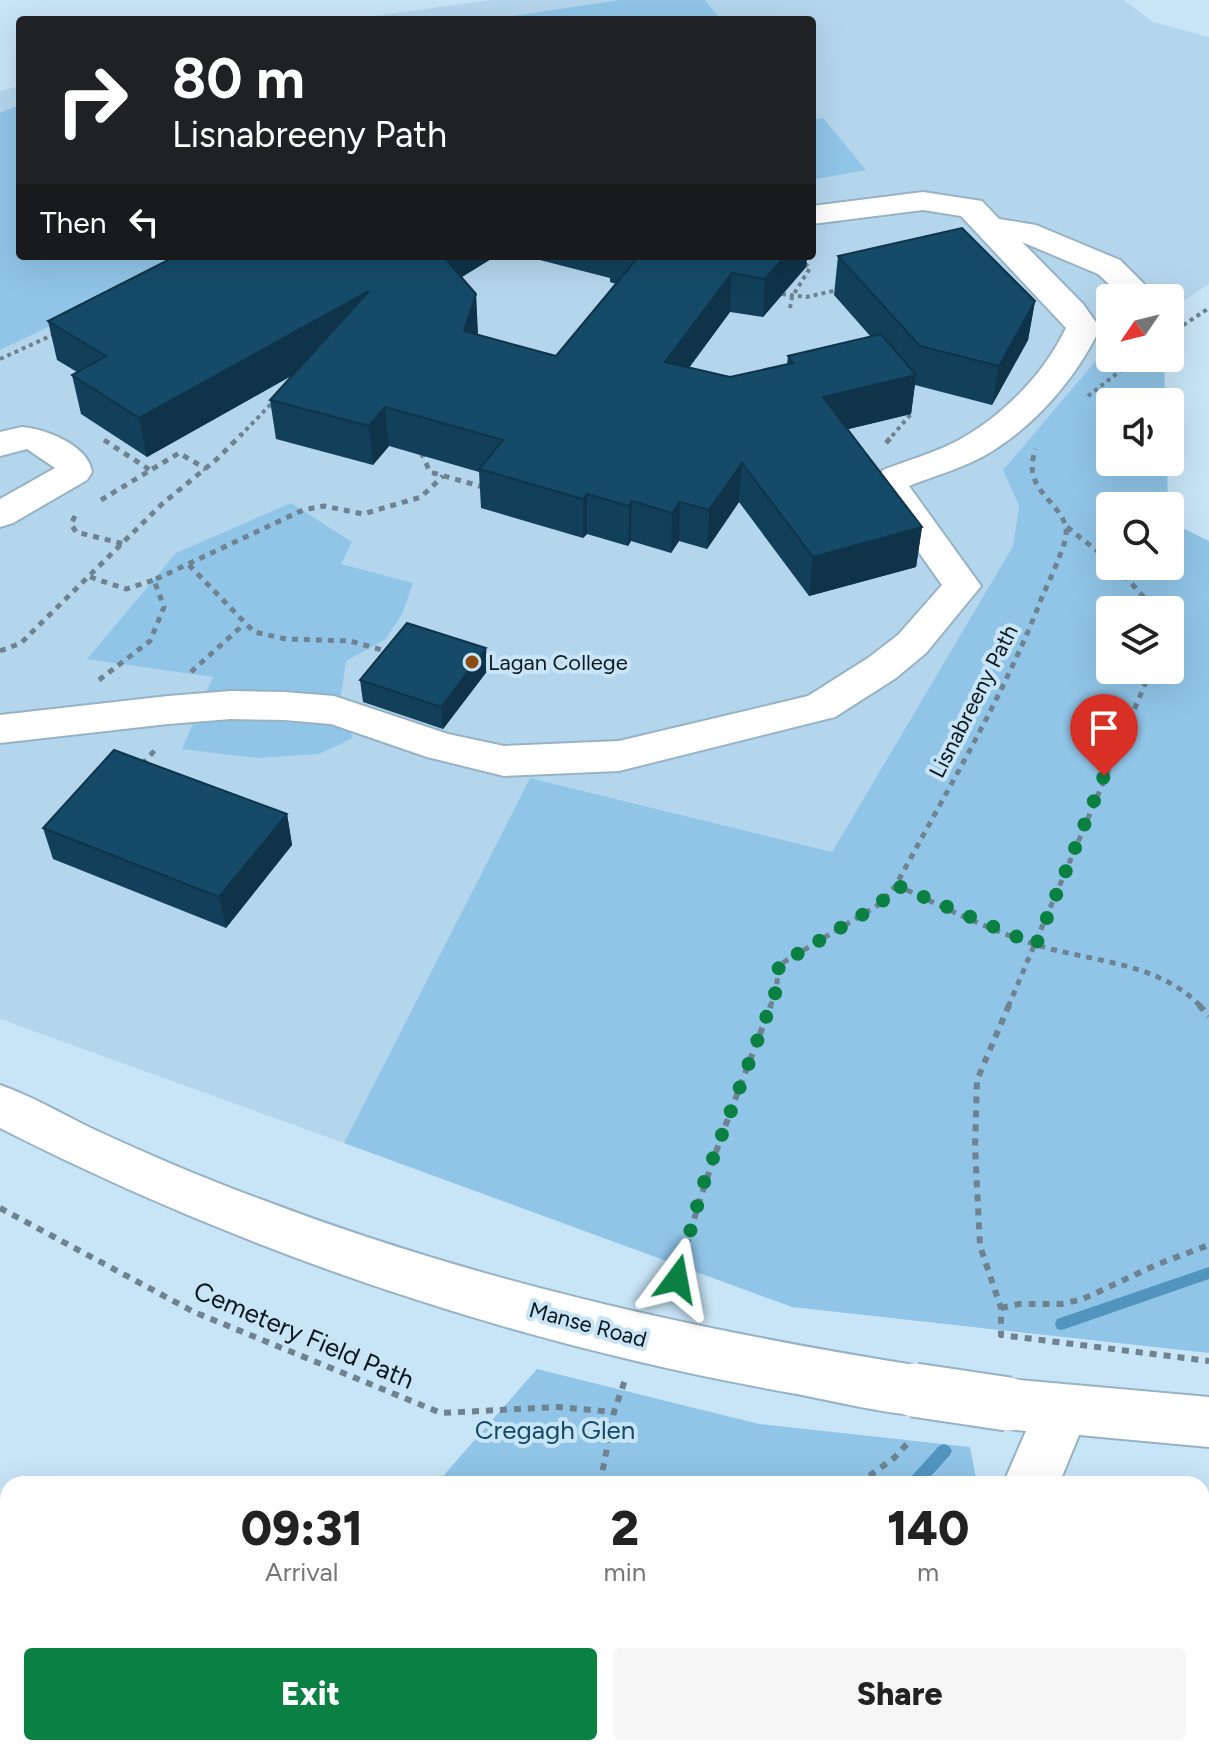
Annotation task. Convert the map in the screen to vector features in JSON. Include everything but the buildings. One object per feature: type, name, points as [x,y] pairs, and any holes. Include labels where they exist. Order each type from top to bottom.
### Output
[{"type":"street","points":[[0,729],[199,708],[284,706],[334,710],[442,747],[504,761],[581,759],[619,756],[821,707],[882,668],[912,644],[962,586],[890,486],[896,478],[980,444],[1034,396],[1077,343],[1083,328],[1071,311],[976,231],[971,208],[923,201],[816,214]]},
{"type":"street","points":[[976,231],[1007,227],[1025,232],[1109,267],[1128,284]]},
{"type":"street","points":[[1071,311],[1096,305]]},
{"type":"street","points":[[0,445],[23,436],[33,437],[73,464],[74,472],[0,515]]},
{"type":"street","name":"Manse Road","points":[[0,1105],[152,1177],[362,1257],[462,1290],[663,1344],[771,1366],[1008,1404],[1209,1422]]},
{"type":"street","points":[[1034,1476],[1063,1409]]},
{"type":"path","points":[[790,308],[792,297],[810,268],[800,260]]},
{"type":"path","points":[[782,294],[792,297],[848,287]]},
{"type":"path","points":[[1184,325],[1209,308]]},
{"type":"path","points":[[0,359],[68,327]]},
{"type":"path","points":[[1078,405],[1119,372]]},
{"type":"path","points":[[0,651],[21,643],[162,504],[206,469],[276,399]]},
{"type":"path","points":[[883,447],[911,414]]},
{"type":"path","points":[[1041,441],[1028,462],[1030,477],[1061,514],[1066,526],[1096,550]]},
{"type":"path","points":[[422,446],[421,457],[430,472],[495,491]]},
{"type":"path","points":[[92,505],[179,453],[206,469]]},
{"type":"path","points":[[90,577],[126,589],[189,565],[303,510],[324,506],[363,514],[421,497],[443,476]]},
{"type":"path","points":[[80,512],[71,524],[76,532],[124,544]]},
{"type":"path","name":"Lisnabreeny Path","points":[[663,1344],[688,1231],[776,991],[779,965],[880,904],[896,885],[1016,664],[1052,578],[1066,537],[1066,526]]},
{"type":"path","points":[[189,565],[243,625],[254,632],[286,639],[350,641],[400,656]]},
{"type":"path","points":[[95,682],[109,675],[150,641],[164,607],[154,580]]},
{"type":"path","points":[[1130,580],[1145,596]]},
{"type":"path","points":[[1145,684],[977,1080],[975,1147],[980,1246],[1001,1308],[1001,1335],[1209,1361]]},
{"type":"path","points":[[896,885],[1036,945],[1160,978],[1186,993],[1209,1016]]},
{"type":"path","name":"Cemetery Field Path","points":[[0,1208],[194,1312],[441,1413],[558,1407],[614,1412]]},
{"type":"path","points":[[0,1220],[9,1213]]},
{"type":"path","points":[[1001,1308],[1019,1304],[1061,1304],[1083,1299],[1158,1264],[1209,1245]]},
{"type":"path","points":[[602,1476],[614,1412],[626,1378]]},
{"type":"path","points":[[869,1476],[908,1443]]},
{"type":"shaded area","name":"Lagan College","points":[[491,0],[1124,0],[1153,22],[1209,37],[1209,284],[1184,301],[1184,284],[1096,284],[1096,361],[1003,470],[1019,506],[1013,546],[832,852],[530,778],[344,1143],[0,1019],[0,91],[16,87],[16,260],[816,260],[816,16],[374,16]]},
{"type":"green space","points":[[620,0],[705,0],[718,16],[513,16]]},
{"type":"green space","points":[[16,107],[16,260],[189,260],[0,350],[0,113]]},
{"type":"green space","points":[[823,118],[866,170],[816,179],[816,119]]},
{"type":"green space","points":[[1096,361],[1096,372],[1164,372],[1165,388],[1096,388],[1096,476],[1167,476],[1168,492],[1096,492],[1096,580],[1184,580],[1184,529],[1209,541],[1209,1353],[792,1307],[344,1143],[530,778],[832,852],[1013,546],[1019,506],[1003,470]]},
{"type":"green space","points":[[291,503],[352,542],[341,564],[413,583],[403,612],[386,639],[346,661],[340,702],[353,738],[319,754],[256,758],[182,749],[213,677],[87,659],[176,553]]},
{"type":"green space","name":"Cregagh Glen","points":[[537,1369],[759,1424],[970,1447],[975,1476],[443,1476]]},
{"type":"waterway","name":"Cregagh Glen","points":[[1062,1324],[1209,1273]]},
{"type":"waterway","name":"Cregagh Glen","points":[[921,1476],[944,1451]]},
{"type":"place","name":"Lagan College","points":[[472,662]]},
{"type":"route","points":[[677,1279],[703,1185],[776,991],[779,965],[842,930],[880,904],[896,885],[1036,945],[1104,776]]}]
